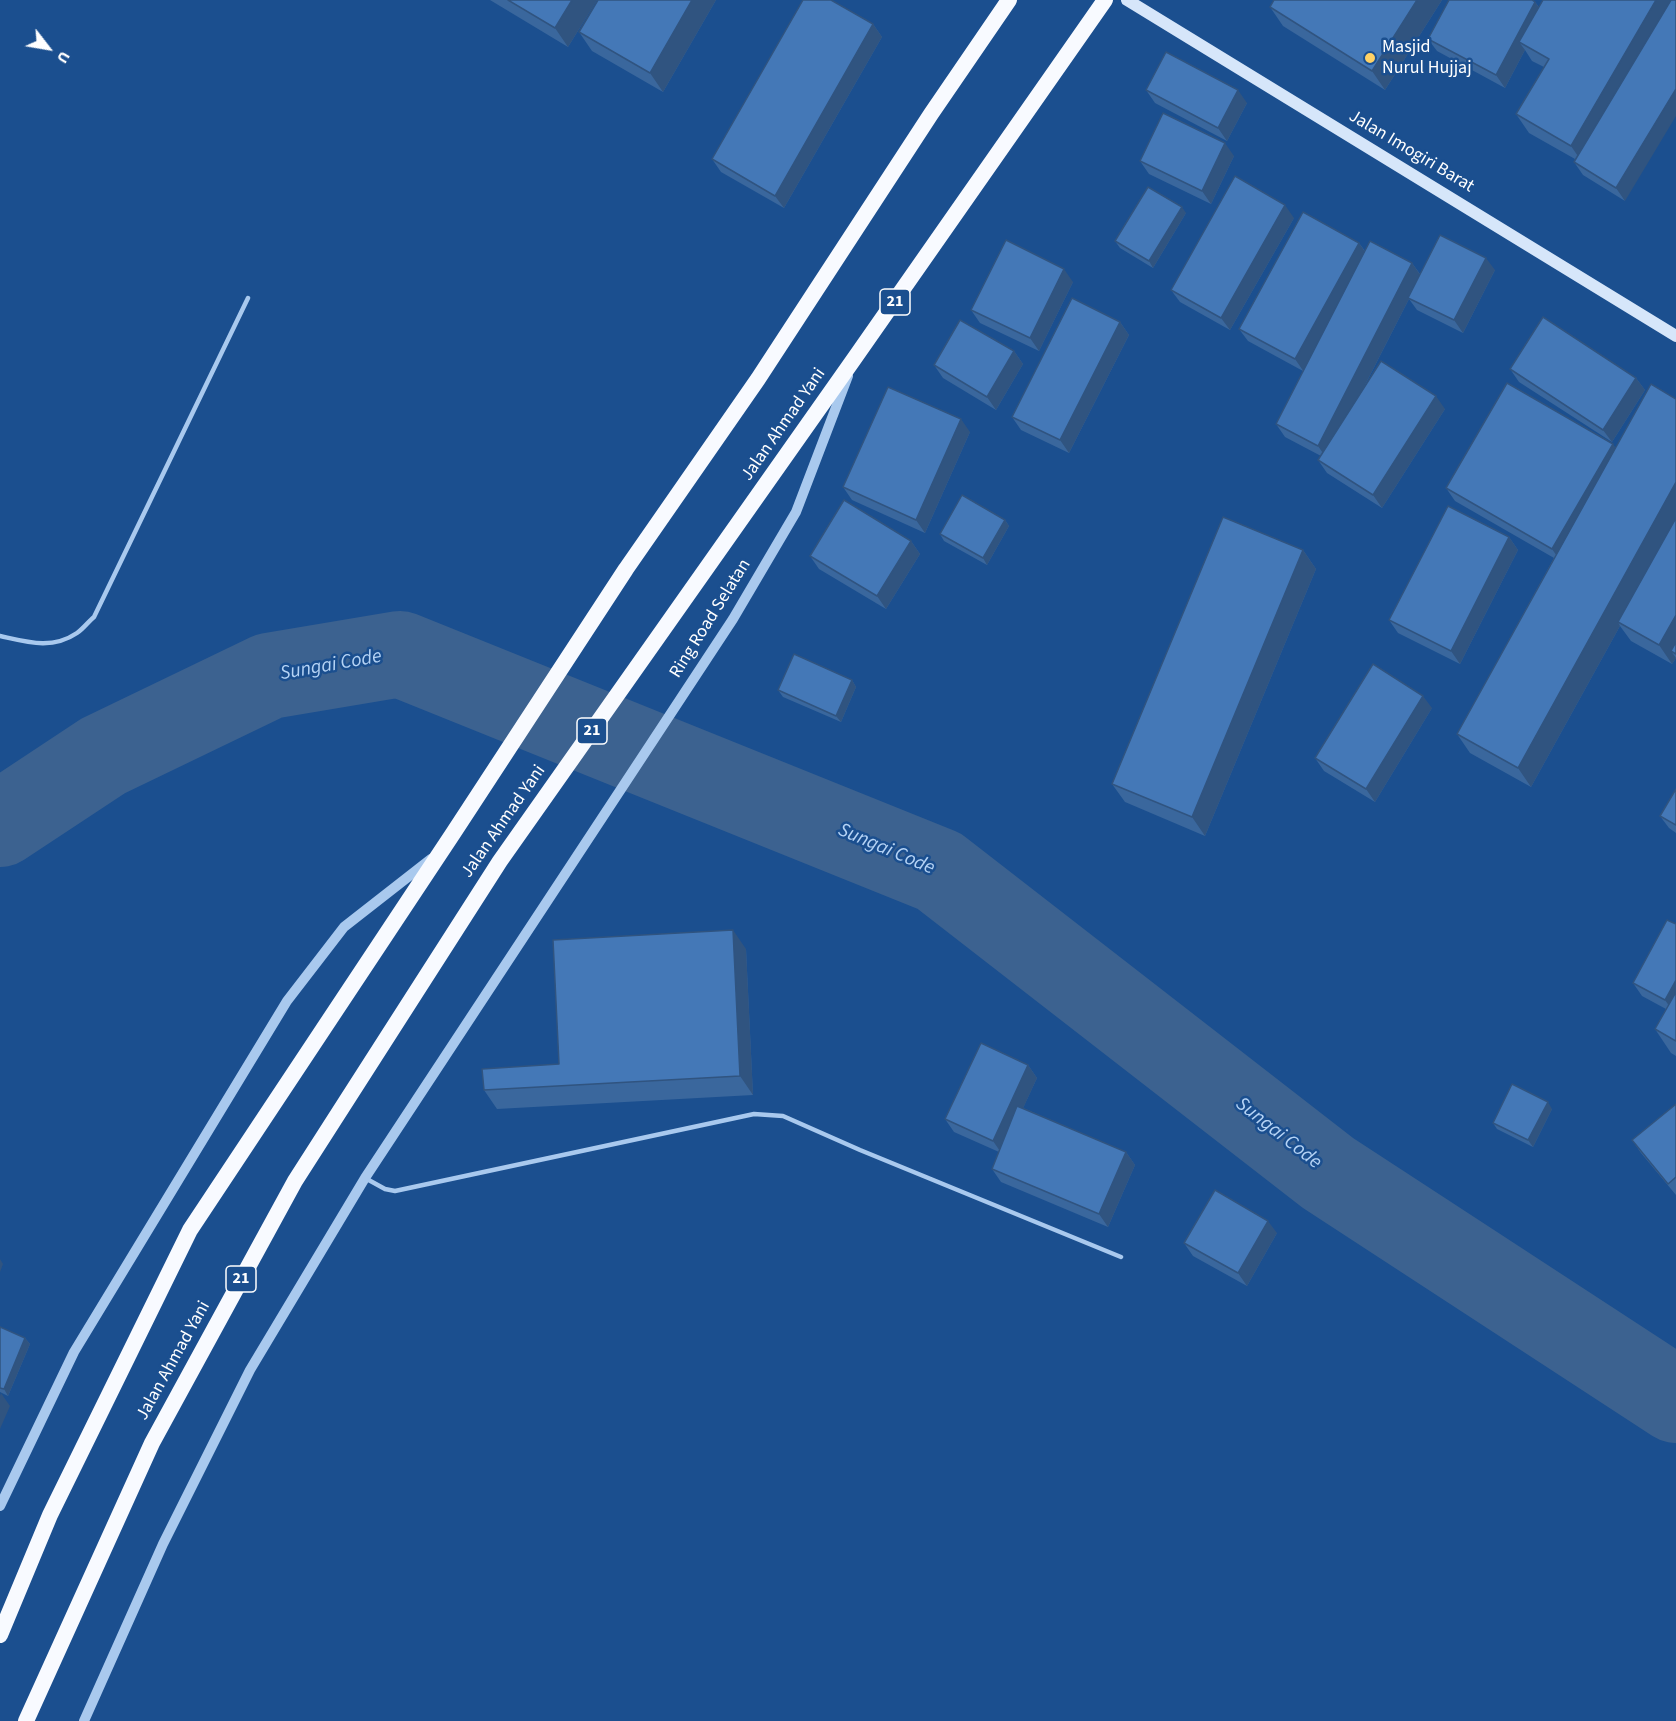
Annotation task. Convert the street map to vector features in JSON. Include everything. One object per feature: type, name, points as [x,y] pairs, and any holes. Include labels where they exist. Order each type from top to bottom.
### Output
[{"type":"highway","name":"Jalan Ahmad Yani","points":[[0,1635],[50,1515],[190,1230],[626,569],[758,379],[931,114],[1009,0]]},
{"type":"highway","name":"Jalan Ahmad Yani","points":[[26,1721],[152,1443],[295,1181],[500,861],[1105,0]]},
{"type":"main road","name":"Jalan Imogiri Barat","points":[[1127,0],[1676,336]]},
{"type":"street","name":"Ring Road Selatan","points":[[84,1721],[163,1544],[250,1370],[365,1178],[733,619],[796,512],[854,359]]},
{"type":"street","points":[[0,1506],[74,1352],[287,1001],[344,927],[440,853]]},
{"type":"lane","points":[[0,636],[44,645],[64,640],[78,633],[94,616],[248,298]]},
{"type":"lane","points":[[365,1178],[394,1191],[754,1114],[783,1116],[1121,1257]]},
{"type":"building","points":[[508,0],[572,0],[555,28]]},
{"type":"building","points":[[598,0],[692,0],[650,73],[579,32]]},
{"type":"building","points":[[803,0],[831,0],[873,24],[775,196],[712,159]]},
{"type":"building","name":"Masjid Nurul Hujjaj","points":[[1274,0],[1417,0],[1372,71],[1270,7]]},
{"type":"building","points":[[1449,0],[1532,0],[1535,2],[1496,75],[1428,39]]},
{"type":"building","points":[[1543,0],[1656,0],[1571,146],[1516,114],[1549,59],[1519,42]]},
{"type":"building","points":[[1671,0],[1676,0],[1676,89],[1616,188],[1574,162]]},
{"type":"building","points":[[1166,52],[1238,90],[1218,128],[1146,90]]},
{"type":"building","points":[[1163,113],[1225,143],[1202,191],[1140,161]]},
{"type":"building","points":[[1235,176],[1285,205],[1221,318],[1171,290]]},
{"type":"building","points":[[1148,187],[1182,207],[1149,261],[1115,241]]},
{"type":"building","points":[[1303,212],[1359,243],[1295,359],[1239,329]]},
{"type":"building","points":[[1440,235],[1486,258],[1454,320],[1408,298]]},
{"type":"building","points":[[1006,240],[1064,269],[1030,338],[971,310]]},
{"type":"building","points":[[1370,241],[1412,263],[1318,446],[1276,424]]},
{"type":"building","points":[[1072,298],[1120,322],[1060,440],[1012,417]]},
{"type":"building","points":[[1543,317],[1636,378],[1603,430],[1510,369]]},
{"type":"building","points":[[960,320],[1014,351],[987,397],[934,365]]},
{"type":"building","points":[[1381,361],[1436,396],[1373,495],[1318,460]]},
{"type":"building","points":[[1507,383],[1613,444],[1552,549],[1446,488]]},
{"type":"building","points":[[1651,384],[1676,399],[1676,482],[1518,768],[1457,734]]},
{"type":"building","points":[[888,387],[961,419],[916,520],[843,487]]},
{"type":"building","points":[[962,495],[1005,520],[983,558],[940,534]]},
{"type":"building","points":[[844,500],[911,541],[877,596],[810,556]]},
{"type":"building","points":[[1448,506],[1509,537],[1451,651],[1389,620]]},
{"type":"building","points":[[1223,517],[1303,550],[1192,817],[1112,784]]},
{"type":"building","points":[[1676,518],[1676,615],[1659,645],[1618,622]]},
{"type":"building","points":[[1676,642],[1676,654],[1671,651]]},
{"type":"building","points":[[794,654],[852,680],[836,716],[778,690]]},
{"type":"building","points":[[1373,664],[1423,696],[1366,789],[1315,758]]},
{"type":"building","points":[[1676,789],[1676,825],[1660,816]]},
{"type":"building","points":[[1667,920],[1676,924],[1676,980],[1665,1000],[1633,983]]},
{"type":"building","points":[[733,930],[740,1076],[484,1090],[482,1069],[559,1064],[553,940]]},
{"type":"building","points":[[1676,992],[1676,1041],[1655,1029]]},
{"type":"building","points":[[981,1043],[1028,1065],[993,1141],[945,1119]]},
{"type":"building","points":[[1512,1084],[1548,1102],[1528,1140],[1493,1123]]},
{"type":"building","points":[[1676,1104],[1676,1177],[1668,1184],[1632,1140]]},
{"type":"building","points":[[1017,1106],[1126,1152],[1099,1214],[992,1169]]},
{"type":"building","points":[[1215,1190],[1268,1221],[1238,1273],[1184,1243]]},
{"type":"building","points":[[0,1327],[25,1338],[4,1389],[0,1388]]},
{"type":"waterway","name":"Sungai Code","points":[[0,824],[103,756],[269,676],[400,654],[939,871],[1328,1173],[1676,1400]]},
{"type":"place","name":"Masjid Nurul Hujjaj","points":[[1370,58]]}]
